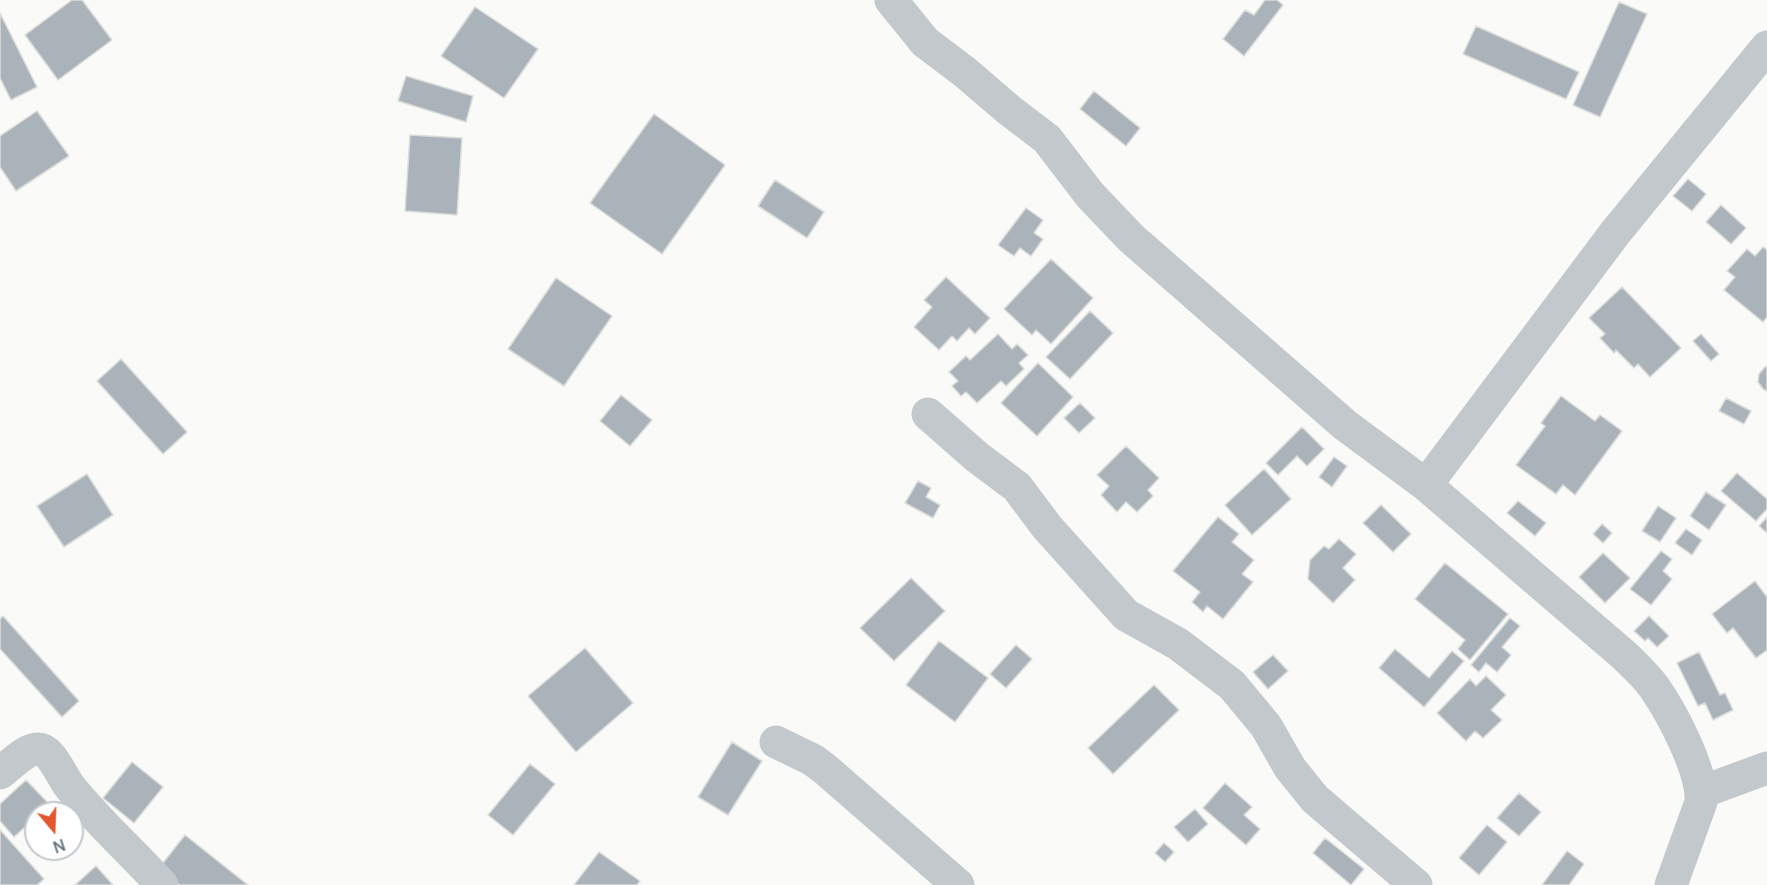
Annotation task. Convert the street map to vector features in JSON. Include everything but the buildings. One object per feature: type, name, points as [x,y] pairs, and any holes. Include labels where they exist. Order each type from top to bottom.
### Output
[{"type":"street","points":[[891,0],[925,42],[1047,139],[1090,195],[1131,238],[1345,424],[1426,485],[1625,656],[1653,686],[1692,758],[1702,792],[1701,802],[1671,885]]},
{"type":"street","points":[[1426,485],[1616,233],[1767,47]]},
{"type":"street","points":[[928,414],[977,457],[1017,487],[1047,527],[1126,615],[1178,644],[1233,686],[1266,726],[1290,768],[1316,799],[1416,885]]},
{"type":"street","points":[[776,742],[813,760],[825,769],[958,885]]},
{"type":"street","points":[[0,773],[30,751],[37,748],[44,750],[50,755],[70,787],[162,885]]},
{"type":"street","points":[[1702,792],[1767,768]]}]
